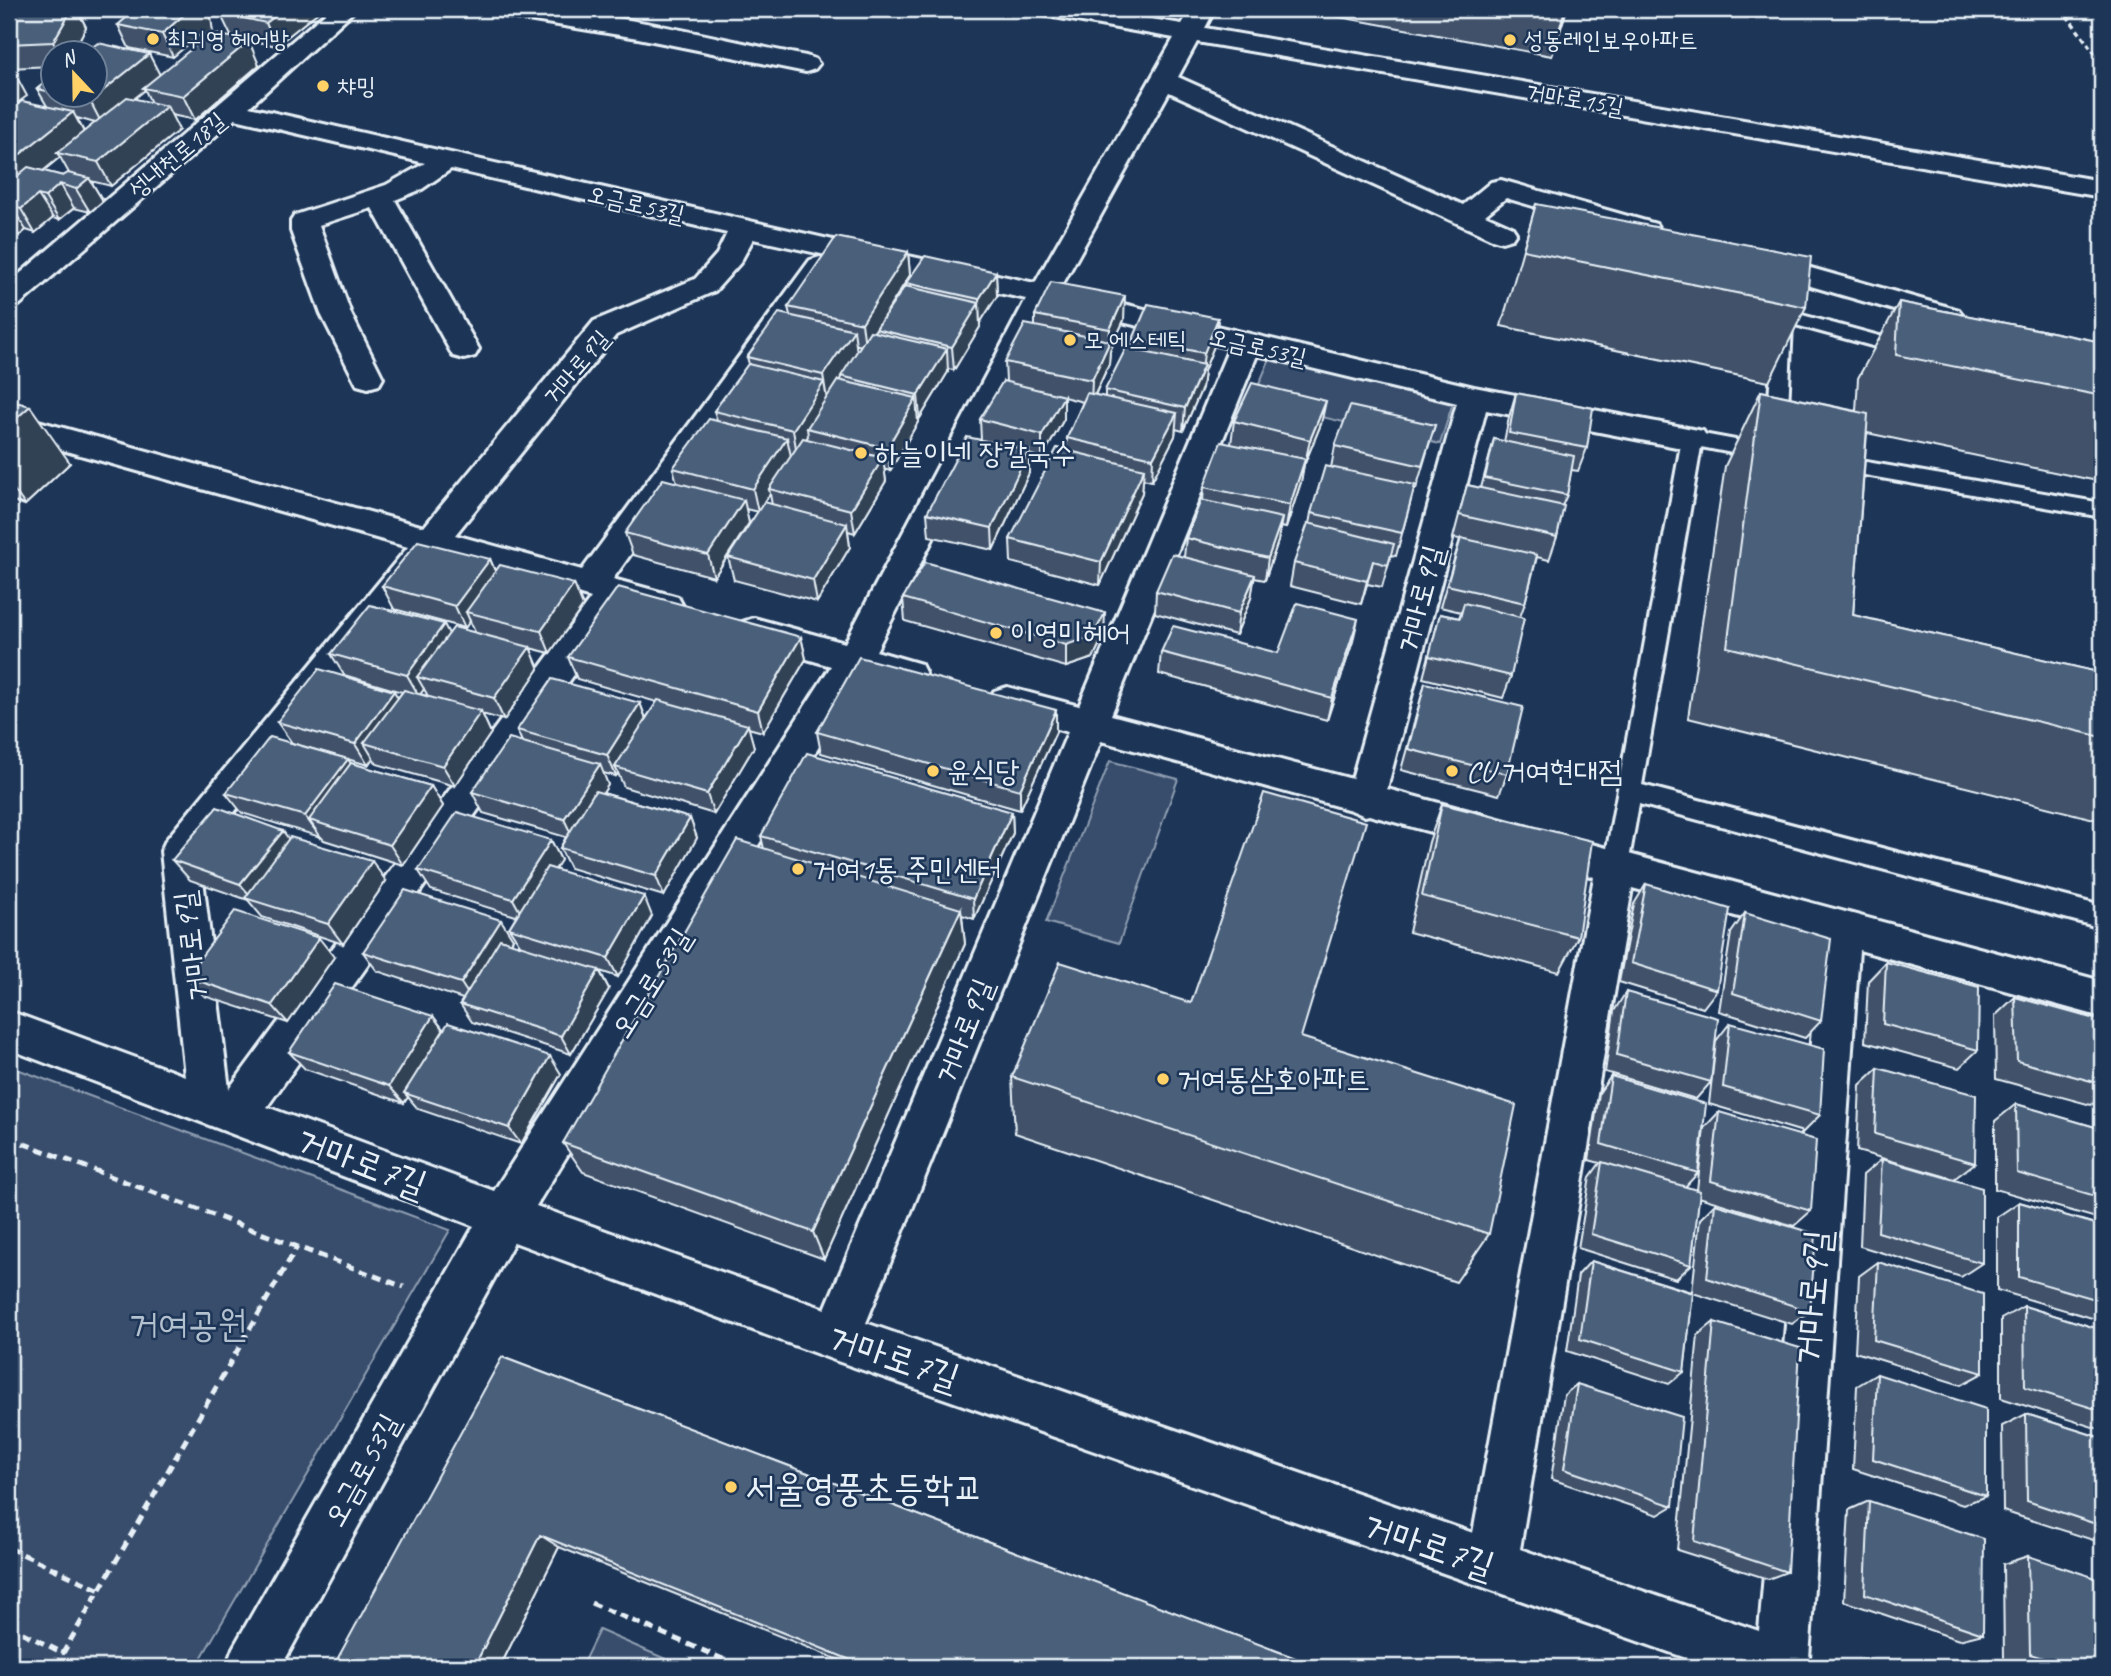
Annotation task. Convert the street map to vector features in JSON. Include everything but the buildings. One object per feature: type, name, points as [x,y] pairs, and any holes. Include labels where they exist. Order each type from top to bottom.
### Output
[{"type":"street","name":"성내천로18길","points":[[9,298],[344,9]]},
{"type":"street","points":[[503,9],[638,31],[806,64]]},
{"type":"street","name":"거마로15길","points":[[1048,9],[1196,21],[2102,189]]},
{"type":"street","name":"오금로53길","points":[[252,1667],[504,1216],[854,659],[1043,294],[1196,21]]},
{"type":"street","points":[[1163,80],[1502,233]]},
{"type":"street","name":"오금로53길","points":[[230,110],[833,249],[1043,294],[1474,397],[1692,439]]},
{"type":"street","points":[[368,378],[336,314],[305,231],[305,221],[380,197],[428,176],[445,160]]},
{"type":"street","points":[[1465,216],[1501,188],[1671,237]]},
{"type":"street","points":[[380,197],[464,349]]},
{"type":"street","name":"거마로9길","points":[[223,1109],[180,851],[605,328],[705,285],[730,257],[744,228]]},
{"type":"street","points":[[223,1109],[602,589],[833,249]]},
{"type":"street","points":[[1737,256],[1972,323]]},
{"type":"street","name":"거마로9길","points":[[837,1337],[1246,344]]},
{"type":"street","name":"거마로9길","points":[[1365,801],[1474,397]]},
{"type":"street","points":[[9,424],[1365,801],[1616,865],[2102,999]]},
{"type":"street","points":[[1492,1566],[1616,865]]},
{"type":"street","name":"거마로9길","points":[[1784,1666],[1841,928]]},
{"type":"street","name":"거마로7길","points":[[9,1030],[504,1216],[837,1337],[1784,1666]]},
{"type":"lane","points":[[1757,308],[1930,356]]},
{"type":"lane","points":[[1616,865],[1692,439],[1782,455],[1784,316]]},
{"type":"lane","points":[[1811,460],[2102,510]]},
{"type":"lane","points":[[1630,792],[2102,917]]},
{"type":"path","points":[[2063,9],[2102,63]]},
{"type":"path","points":[[9,1138],[454,1306]]},
{"type":"path","points":[[55,1667],[297,1247]]},
{"type":"path","points":[[9,1548],[100,1590]]},
{"type":"path","points":[[592,1603],[742,1667]]},
{"type":"path","points":[[9,1626],[63,1653]]},
{"type":"green space","points":[[1270,358],[1454,399],[1440,444],[1252,401]]},
{"type":"green space","points":[[1110,761],[1178,779],[1119,943],[1046,922]]},
{"type":"green space","name":"거여공원","points":[[9,1066],[450,1230],[196,1667],[9,1667]]},
{"type":"green space","points":[[599,1630],[684,1667],[581,1667]]},
{"type":"place","name":"최귀영 헤어방","points":[[153,39]]},
{"type":"place","name":"성동레인보우아파트","points":[[1510,40]]},
{"type":"place","name":"챠밍","points":[[323,86]]},
{"type":"place","name":"모 에스테틱","points":[[1070,340]]},
{"type":"place","name":"하늘이네 장칼국수","points":[[861,453]]},
{"type":"place","name":"이영미헤어","points":[[996,633]]},
{"type":"place","name":"윤식당","points":[[933,771]]},
{"type":"place","name":"CU 거여현대점","points":[[1452,771]]},
{"type":"place","name":"거여1동 주민센터","points":[[798,869]]},
{"type":"place","name":"거여동삼호아파트","points":[[1163,1079]]},
{"type":"place","name":"서울영풍초등학교","points":[[731,1487]]}]
